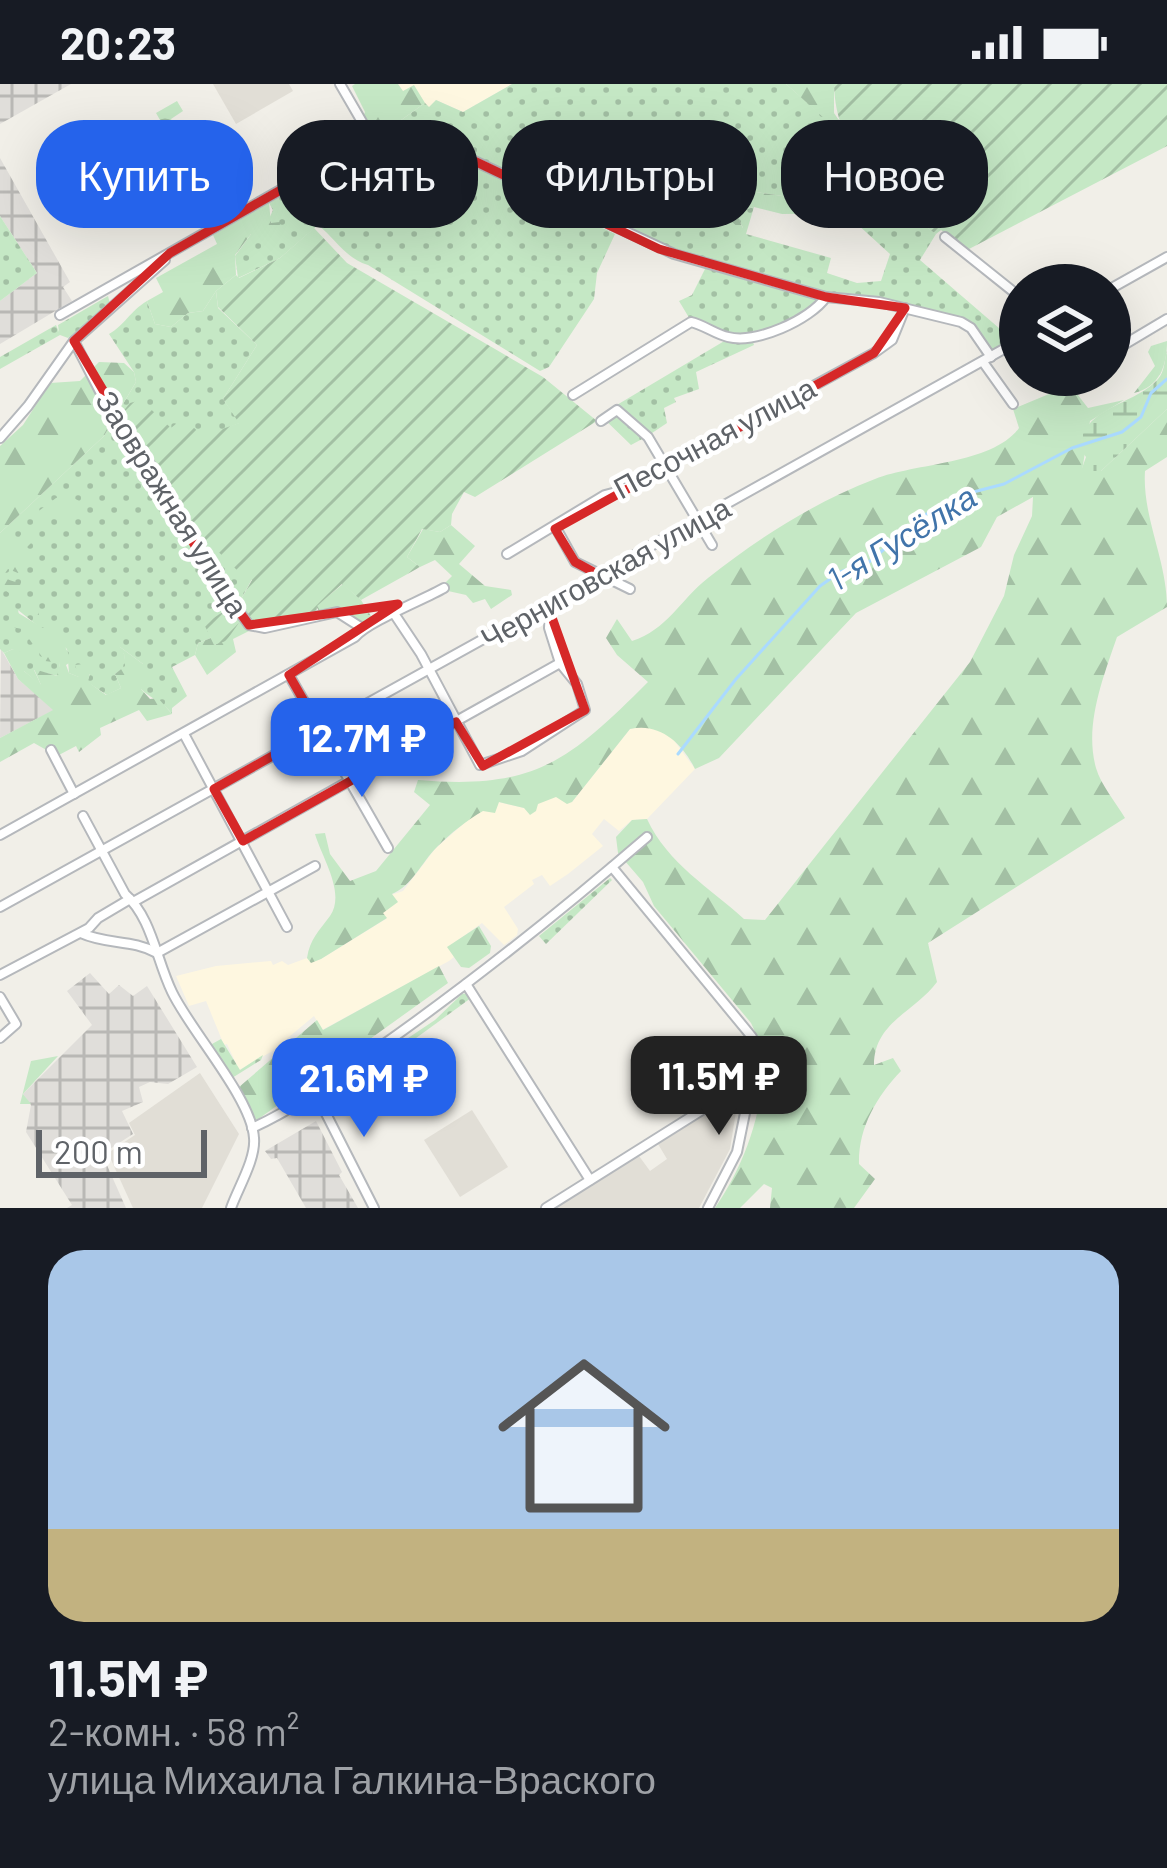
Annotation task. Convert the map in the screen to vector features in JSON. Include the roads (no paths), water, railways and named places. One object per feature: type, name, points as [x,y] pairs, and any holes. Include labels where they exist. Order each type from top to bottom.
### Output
[{"type":"street","points":[[340,84],[361,120]]},
{"type":"street","points":[[478,163],[659,249],[826,297],[879,302],[966,324],[1012,404]]},
{"type":"street","points":[[59,315],[277,193]]},
{"type":"street","points":[[945,237],[999,280]]},
{"type":"street","points":[[0,438],[74,341],[156,271],[170,253]]},
{"type":"street","points":[[1131,278],[1167,257]]},
{"type":"street","points":[[112,308],[114,284]]},
{"type":"street","points":[[573,395],[691,322],[728,338],[761,334],[789,323],[826,297]]},
{"type":"street","name":"Песочная улица","points":[[507,554],[605,495],[874,353],[892,340],[905,308]]},
{"type":"street","points":[[1131,340],[1167,320]]},
{"type":"street","name":"Заовражная улица","points":[[74,341],[114,419],[129,432],[164,484],[210,571],[249,625],[265,628],[337,612],[362,628]]},
{"type":"street","name":"Черниговская улица","points":[[0,907],[538,610],[550,609],[599,574],[999,353]]},
{"type":"street","points":[[602,421],[617,410],[648,437],[712,545]]},
{"type":"street","points":[[556,528],[575,562],[630,589]]},
{"type":"street","points":[[0,835],[355,637],[362,628],[444,588]]},
{"type":"street","points":[[395,615],[479,765],[522,751],[585,710],[577,684],[560,663],[548,628],[550,609]]},
{"type":"street","points":[[0,975],[560,663]]},
{"type":"street","points":[[289,674],[388,848]]},
{"type":"street","points":[[184,734],[287,927]]},
{"type":"street","points":[[51,750],[74,794]]},
{"type":"street","points":[[83,816],[152,932],[167,981],[252,1128],[253,1150],[230,1208]]},
{"type":"street","points":[[252,1128],[315,1092],[466,984],[647,837]]},
{"type":"street","points":[[157,953],[315,866]]},
{"type":"street","points":[[612,867],[752,1037],[753,1078],[737,1152],[709,1208]]},
{"type":"street","points":[[81,933],[100,941],[138,943],[157,953]]},
{"type":"street","points":[[466,984],[590,1180]]},
{"type":"street","points":[[0,997],[16,1024],[0,1038]]},
{"type":"street","points":[[545,1208],[753,1078]]},
{"type":"street","points":[[315,1092],[374,1208]]},
{"type":"waterway","name":"1-я Гусёлка","points":[[678,754],[736,679],[820,586],[840,572],[869,562],[923,516],[958,496],[1004,484],[1072,448],[1122,432],[1141,417],[1151,393],[1167,379]]}]
